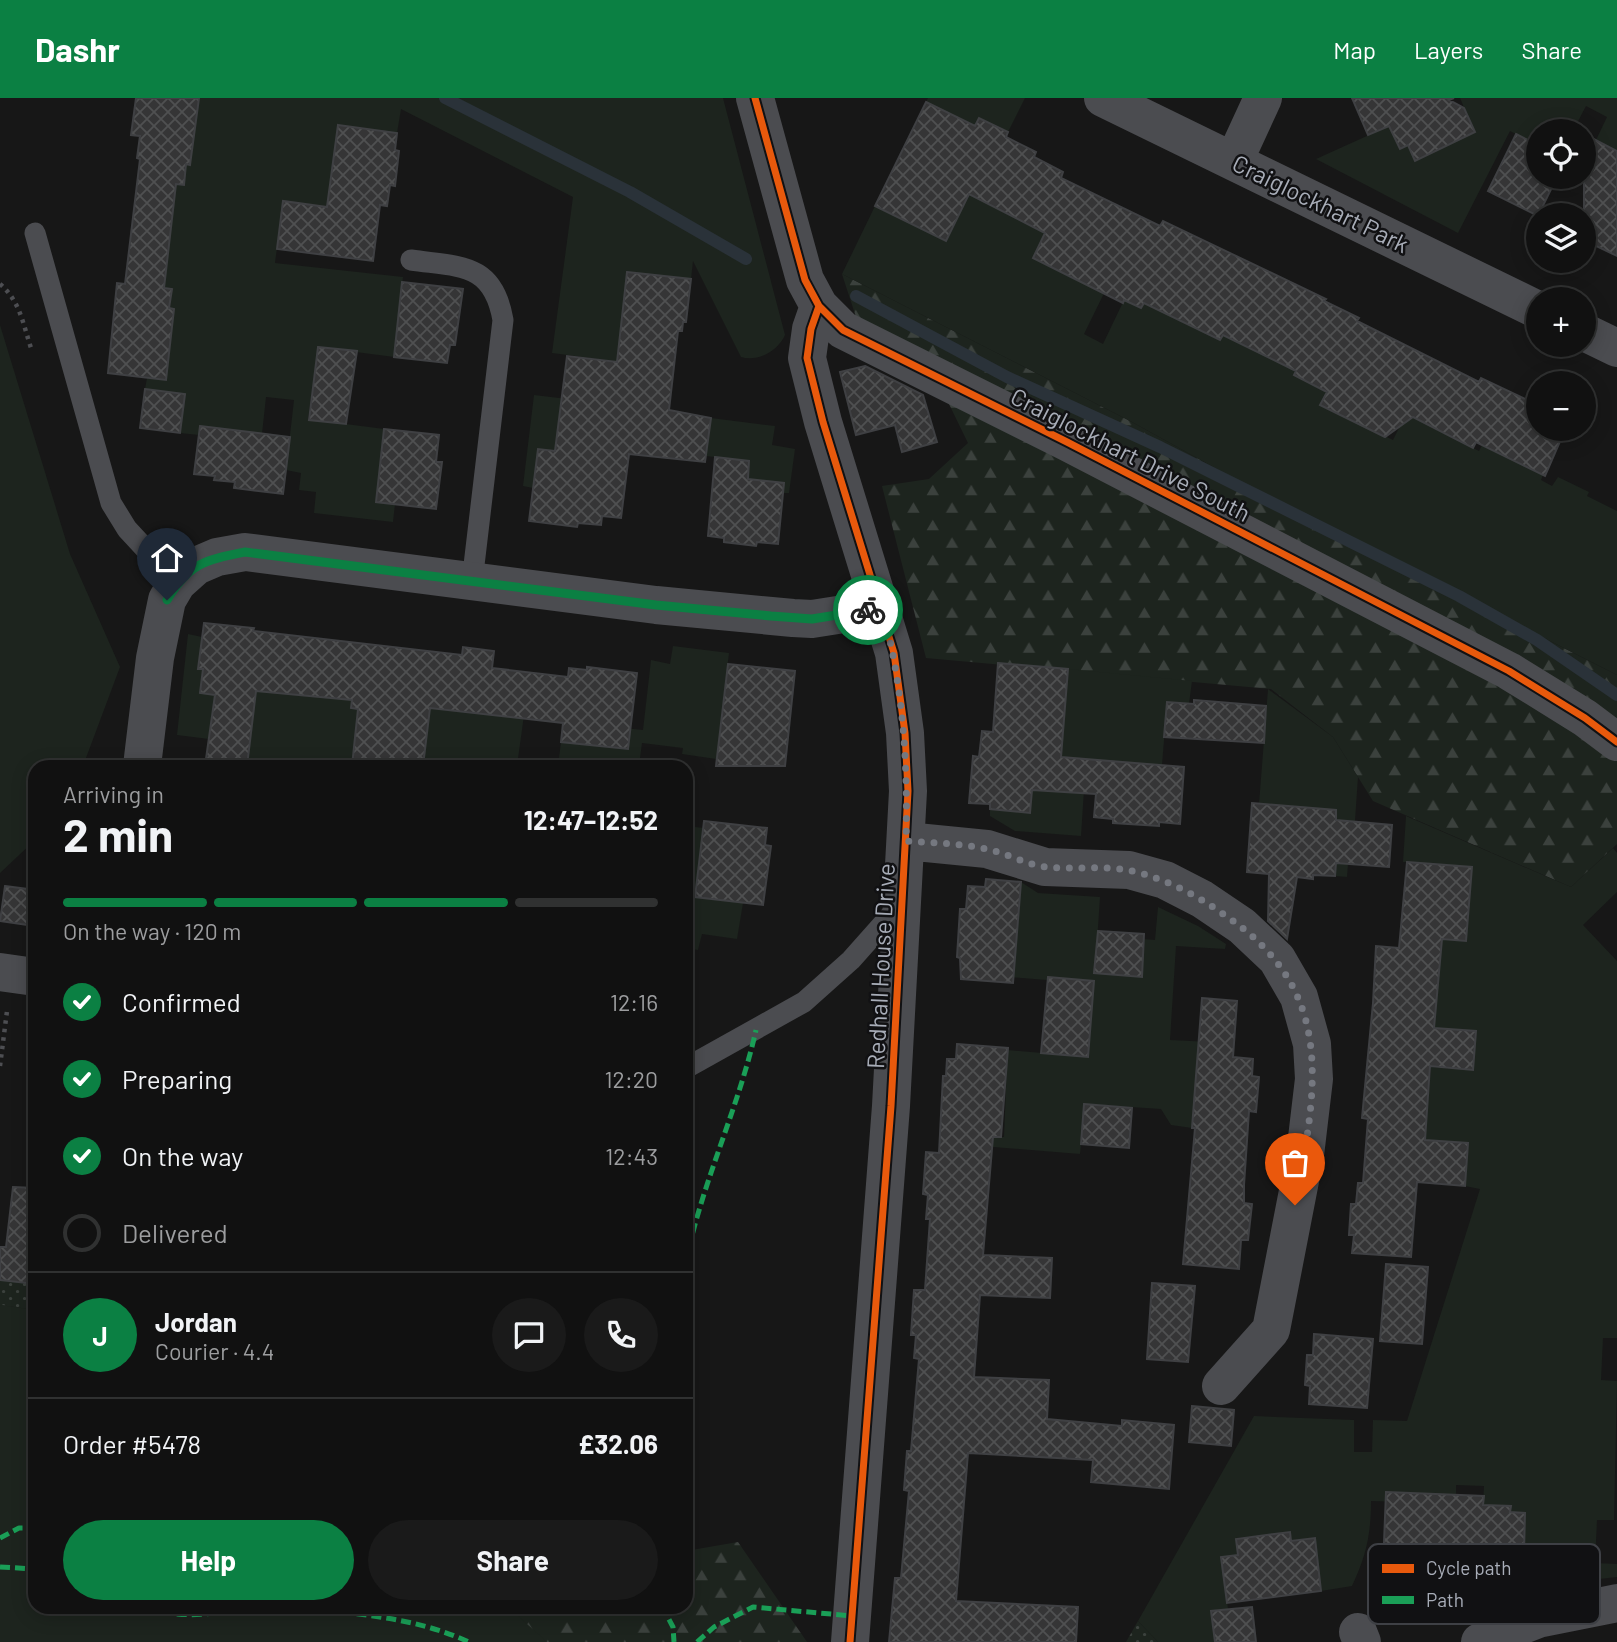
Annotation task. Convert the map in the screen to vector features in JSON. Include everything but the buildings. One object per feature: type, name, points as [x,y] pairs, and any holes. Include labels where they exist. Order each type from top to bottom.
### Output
[{"type":"street","name":"Craiglockhart Drive South","points":[[755,98],[805,279],[819,306],[843,330],[1067,442],[1509,671],[1585,718],[1617,742]]},
{"type":"street","name":"Craiglockhart Park","points":[[1103,98],[1526,304]]},
{"type":"street","points":[[1234,161],[1263,98]]},
{"type":"street","name":"Redhall House Drive","points":[[819,306],[811,329],[807,358],[823,422],[894,653],[905,733],[908,791],[891,1107],[850,1642]]},
{"type":"street","points":[[1596,338],[1617,348]]},
{"type":"street","points":[[143,760],[155,658],[167,600],[177,583],[195,566],[217,557],[245,552],[656,605],[812,619],[882,608]]},
{"type":"street","points":[[906,841],[987,849],[1045,867],[1129,870],[1165,880],[1202,899],[1242,926],[1277,960],[1299,997],[1312,1044],[1314,1079],[1305,1154],[1271,1330],[1221,1385]]},
{"type":"street","points":[[1480,1642],[1525,1624]]},
{"type":"lane","points":[[35,233],[111,503],[127,529],[177,583]]},
{"type":"lane","points":[[411,260],[470,268],[484,279],[500,304],[503,320],[472,582]]},
{"type":"lane","points":[[693,1064],[804,1002],[851,960],[903,901]]},
{"type":"path","points":[[0,1066],[16,974]]},
{"type":"green space","points":[[199,98],[723,98],[785,335],[778,346],[767,354],[754,358],[741,357],[693,261],[691,279],[628,272],[619,344],[628,345],[625,370],[665,374],[660,411],[635,409],[627,471],[608,468],[609,457],[588,454],[589,445],[560,441],[559,452],[538,449],[533,488],[523,486],[534,395],[601,403],[606,360],[552,353],[573,197],[401,109],[397,133],[338,126],[328,198],[334,199],[333,208],[283,201],[275,263],[403,277],[394,357],[318,347],[308,419],[384,429],[376,502],[395,504],[393,522],[314,513],[316,492],[299,490],[301,473],[286,470],[294,400],[266,397],[262,434],[221,429],[220,436],[199,435],[180,433],[185,394],[145,389],[147,378],[166,380],[174,310],[169,308],[171,289],[164,288],[176,184],[184,184],[186,164],[190,164]]},
{"type":"green space","points":[[928,98],[1025,98],[1008,132],[979,118],[975,126],[926,102]]},
{"type":"green space","points":[[1460,98],[1617,98],[1617,151],[1596,140],[1607,117],[1586,106],[1579,119],[1526,119],[1526,139],[1510,131],[1458,233],[1316,159],[1389,126],[1400,149],[1408,145],[1415,160],[1444,147],[1437,131],[1468,117]]},
{"type":"green space","points":[[934,172],[1046,232],[1033,258],[1069,276],[1114,273],[1084,334],[1103,344],[1124,300],[1141,308],[1150,291],[1197,329],[1220,340],[1229,323],[1277,346],[1272,359],[1296,371],[1294,375],[1315,385],[1335,374],[1321,405],[1393,440],[1406,414],[1479,451],[1482,445],[1543,475],[1541,480],[1552,486],[1558,477],[1589,492],[1587,496],[1617,511],[1617,675],[1273,500],[1132,422],[842,274],[875,206],[945,241]]},
{"type":"green space","points":[[842,274],[1132,422],[1273,500],[1617,675],[1617,844],[1571,887],[1373,801],[1333,737],[1271,689],[926,658],[882,486],[929,479],[968,443],[931,367],[856,317]]},
{"type":"green space","points":[[0,325],[70,554],[120,667],[85,760],[28,760],[28,847],[0,873]]},
{"type":"green space","points":[[711,418],[775,426],[772,445],[795,449],[789,493],[783,493],[783,483],[748,479],[749,461],[706,456]]},
{"type":"green space","points":[[188,634],[202,637],[199,669],[203,669],[201,693],[221,696],[222,687],[270,692],[275,650],[293,693],[352,700],[351,708],[358,709],[353,760],[248,760],[249,744],[177,735]]},
{"type":"green space","points":[[673,646],[729,653],[719,736],[723,760],[682,754],[683,748],[642,743],[640,760],[559,760],[561,742],[592,745],[595,725],[643,730],[651,660],[670,664]]},
{"type":"green space","points":[[1068,669],[1192,681],[1189,704],[1167,703],[1162,765],[1086,759],[1081,836],[1015,831],[990,816],[990,809],[1030,812],[1029,701],[1065,704]]},
{"type":"green space","points":[[515,677],[529,679],[518,760],[424,760],[430,708],[509,717]]},
{"type":"green space","points":[[1268,689],[1333,737],[1358,777],[1352,864],[1348,864],[1347,877],[1335,876],[1340,829],[1335,828],[1336,810],[1259,804]]},
{"type":"green space","points":[[1406,816],[1571,887],[1613,848],[1617,853],[1617,892],[1583,925],[1617,961],[1617,1338],[1603,1338],[1601,1380],[1617,1381],[1614,1520],[1597,1520],[1596,1544],[1524,1544],[1524,1513],[1510,1512],[1511,1507],[1483,1505],[1484,1486],[1456,1485],[1456,1495],[1403,1502],[1371,1501],[1367,1545],[1352,1586],[1321,1591],[1315,1538],[1291,1541],[1290,1532],[1236,1538],[1238,1555],[1222,1557],[1228,1609],[1212,1611],[1215,1642],[1158,1642],[1138,1621],[1254,1416],[1354,1420],[1354,1452],[1372,1452],[1373,1420],[1407,1421],[1480,1189],[1465,1186],[1468,1143],[1425,1140],[1431,1067],[1472,1070],[1476,1032],[1434,1028],[1440,958],[1411,955],[1471,867],[1403,862]]},
{"type":"green space","points":[[693,827],[704,828],[695,897],[743,903],[737,939],[702,934],[698,950],[693,949]]},
{"type":"green space","points":[[1021,882],[1038,893],[1100,897],[1095,973],[1141,976],[1143,939],[1155,940],[1158,907],[1198,926],[1226,944],[1225,949],[1176,946],[1170,1040],[1211,1042],[1198,1049],[1192,1128],[1171,1125],[1161,1109],[1085,1104],[1080,1154],[957,1144],[974,1135],[1004,1137],[1007,1064],[995,1049],[1088,1057],[1093,981],[1009,977],[1015,961]]},
{"type":"green space","points":[[0,1280],[28,1283],[28,1309],[0,1305]]},
{"type":"green space","points":[[0,1305],[28,1309],[28,1614],[693,1614],[693,1550],[738,1542],[807,1642],[0,1642]]},
{"type":"green space","points":[[0,1305],[28,1309],[28,1614],[516,1614],[547,1642],[0,1642]]},
{"type":"green space","points":[[1600,1563],[1617,1564],[1617,1577],[1600,1579]]},
{"type":"green space","points":[[1138,1621],[1158,1642],[1126,1642]]},
{"type":"waterway","points":[[445,98],[630,192],[746,259]]},
{"type":"waterway","points":[[856,296],[1007,377],[1160,447],[1459,596],[1537,640],[1617,695]]},
{"type":"marked path","points":[[693,1232],[740,1089],[756,1030]]},
{"type":"marked path","points":[[0,1538],[19,1528],[28,1528]]},
{"type":"marked path","points":[[0,1567],[28,1569]]},
{"type":"marked path","points":[[697,1642],[714,1627],[753,1607],[852,1616]]},
{"type":"marked path","points":[[174,1614],[202,1614]]},
{"type":"marked path","points":[[359,1614],[424,1626],[469,1642]]},
{"type":"marked path","points":[[666,1614],[673,1627],[674,1642]]},
{"type":"cycle path","points":[[755,98],[805,280],[819,306],[843,330],[1067,442],[1509,671],[1585,718],[1617,742]]},
{"type":"cycle path","points":[[819,306],[811,329],[807,358],[823,422],[894,653],[905,733],[908,791],[891,1106],[850,1642]]},
{"type":"way so far","points":[[868,610],[882,608],[894,653],[905,733],[908,791],[906,841],[987,849],[1045,867],[1129,870],[1165,880],[1202,899],[1242,926],[1277,960],[1299,997],[1312,1044],[1314,1079],[1305,1154],[1295,1205]]},
{"type":"route","points":[[167,600],[177,583],[195,566],[217,557],[245,552],[656,605],[771,616],[812,619],[868,610]]}]
